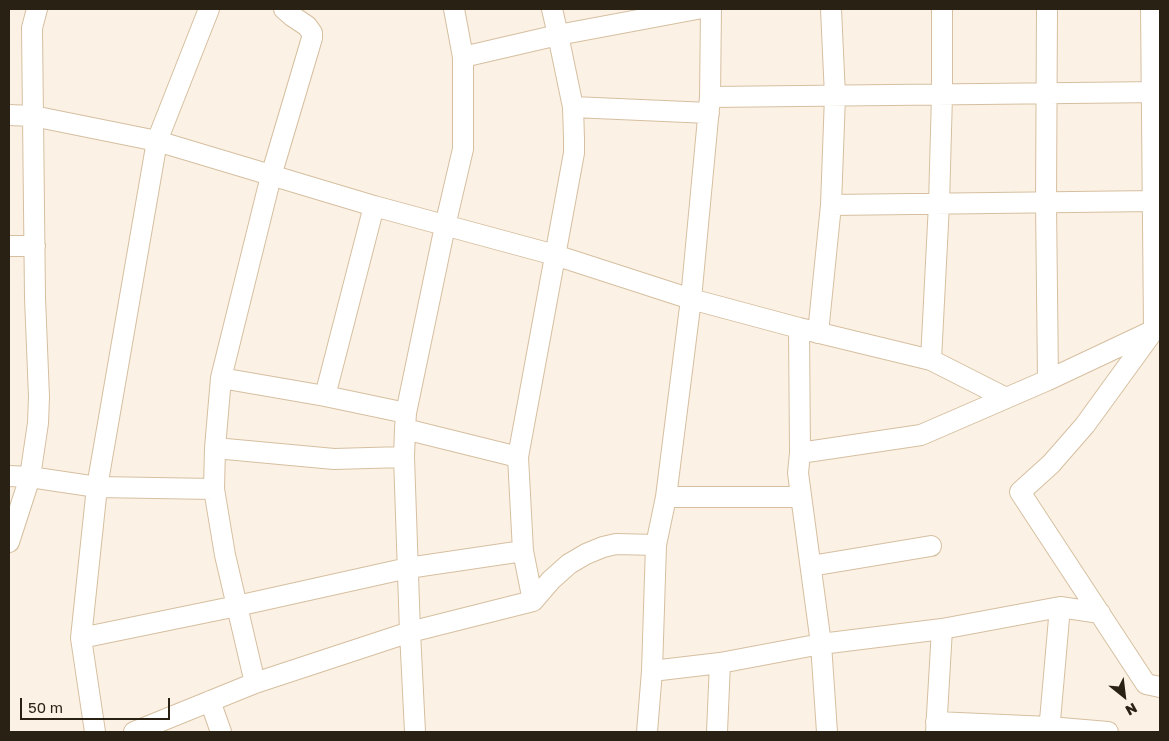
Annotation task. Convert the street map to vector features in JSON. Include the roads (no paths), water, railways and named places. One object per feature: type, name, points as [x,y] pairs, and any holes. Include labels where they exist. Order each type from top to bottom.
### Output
[{"type":"street","points":[[9,542],[30,477],[38,423],[32,28],[36,9]]},
{"type":"street","points":[[95,732],[81,638],[97,487],[157,141],[209,9]]},
{"type":"street","points":[[255,683],[224,555],[214,489],[215,448],[221,378],[271,176],[312,38],[312,33],[307,26],[284,9]]},
{"type":"street","points":[[416,732],[410,632],[404,457],[405,421],[445,226],[463,149],[463,57],[454,9]]},
{"type":"street","points":[[533,601],[522,551],[518,457],[574,153],[573,107],[552,9]]},
{"type":"street","points":[[463,57],[558,35],[697,9]]},
{"type":"street","points":[[647,732],[652,671],[656,545],[666,497],[691,298],[709,105],[711,9]]},
{"type":"street","points":[[827,732],[821,644],[798,474],[808,330],[831,205],[835,96],[831,9]]},
{"type":"street","points":[[931,360],[939,204],[942,9]]},
{"type":"street","points":[[1046,9],[1048,380]]},
{"type":"street","points":[[1151,9],[1156,92],[1153,201],[1157,329],[1084,425],[1051,464],[1020,492],[1146,684],[1160,687]]},
{"type":"street","points":[[573,107],[709,105],[835,96],[1156,92]]},
{"type":"street","points":[[9,115],[33,116],[157,141],[374,206],[555,255],[691,298],[808,330],[931,360],[1006,398]]},
{"type":"street","points":[[831,205],[1153,201]]},
{"type":"street","points":[[325,396],[374,206]]},
{"type":"street","points":[[9,246],[36,246]]},
{"type":"street","points":[[800,453],[921,435],[1048,380],[1157,329]]},
{"type":"street","points":[[221,378],[325,396],[518,457]]},
{"type":"street","points":[[215,448],[334,459],[404,457]]},
{"type":"street","points":[[9,476],[30,477],[97,487],[214,489]]},
{"type":"street","points":[[666,497],[801,497]]},
{"type":"street","points":[[134,732],[255,683],[410,632],[533,601],[551,580],[569,564],[603,547],[616,544],[656,545]]},
{"type":"street","points":[[811,566],[931,546]]},
{"type":"street","points":[[81,638],[408,568],[522,551]]},
{"type":"street","points":[[652,671],[720,663],[821,644],[942,629],[1060,607],[1100,613]]},
{"type":"street","points":[[1049,730],[1060,607]]},
{"type":"street","points":[[942,629],[936,727],[1108,732]]},
{"type":"street","points":[[717,732],[720,663]]},
{"type":"street","points":[[210,701],[221,732]]}]
